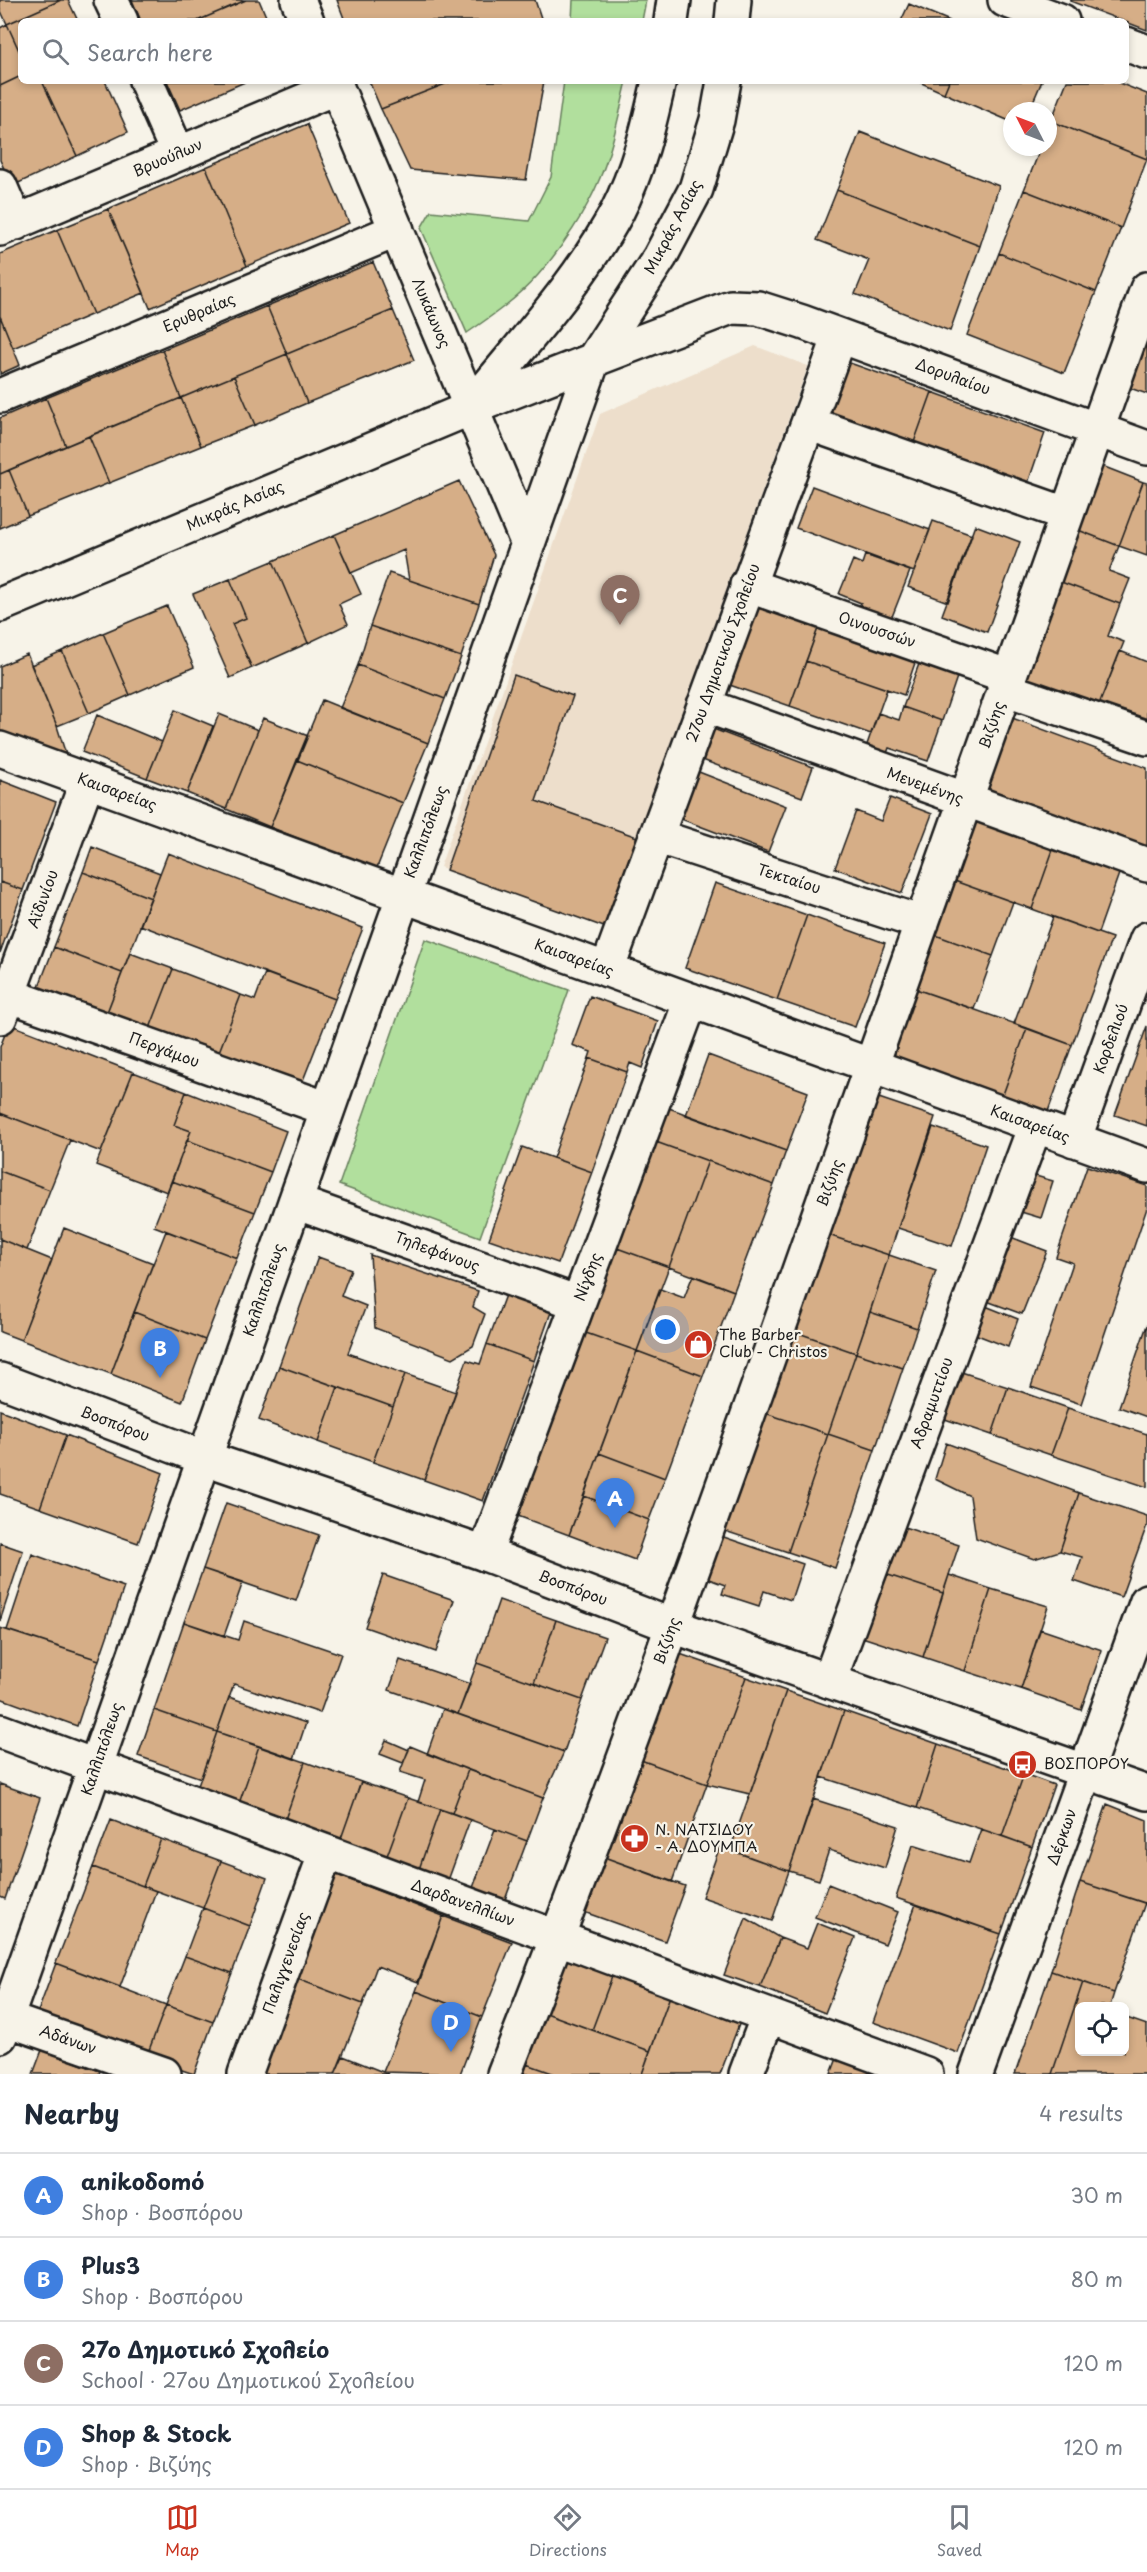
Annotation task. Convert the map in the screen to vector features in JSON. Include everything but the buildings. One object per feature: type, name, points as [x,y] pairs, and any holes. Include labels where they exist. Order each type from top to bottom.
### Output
[{"type":"street","points":[[111,0],[120,18]]},
{"type":"street","points":[[298,0],[307,18]]},
{"type":"street","points":[[671,18],[674,0]]},
{"type":"street","points":[[732,18],[734,0]]},
{"type":"street","points":[[1005,0],[1054,18]]},
{"type":"street","points":[[1129,45],[1147,52]]},
{"type":"street","points":[[147,84],[178,154]]},
{"type":"street","name":"Βρυούλων","points":[[8,226],[335,84]]},
{"type":"street","name":"Λυκάωνος","points":[[335,84],[528,544]]},
{"type":"street","name":"Μικράς Ασίας","points":[[471,408],[574,278],[617,213],[644,147],[658,84]]},
{"type":"street","name":"Μικράς Ασίας","points":[[593,360],[660,257],[696,189],[717,120],[723,84]]},
{"type":"street","points":[[0,186],[8,226]]},
{"type":"street","name":"Ερυθραίας","points":[[0,396],[397,230]]},
{"type":"street","name":"Βιζύης","points":[[504,2074],[558,1938],[673,1626],[1147,289]]},
{"type":"street","name":"Μικράς Ασίας","points":[[0,605],[471,408],[722,309],[735,306],[758,308]]},
{"type":"street","name":"Δορυλαίου","points":[[758,308],[1147,448]]},
{"type":"street","name":"27ου Δημοτικού Σχολείου","points":[[607,970],[840,336]]},
{"type":"street","name":"Καλλιπόλεως","points":[[3,2028],[593,360]]},
{"type":"street","points":[[808,423],[1066,514]]},
{"type":"street","name":"Οινουσσών","points":[[747,585],[1147,738]]},
{"type":"street","name":"Μενεμένης","points":[[704,705],[1147,865]]},
{"type":"street","name":"Καισαρείας","points":[[0,749],[1147,1167]]},
{"type":"street","name":"Αϊδινίου","points":[[3,1001],[87,781]]},
{"type":"street","name":"Τεκταίου","points":[[656,836],[922,923]]},
{"type":"street","name":"Κορδελιού","points":[[1074,1140],[1147,939]]},
{"type":"street","name":"Νίγδης","points":[[484,1554],[692,1000]]},
{"type":"street","name":"Περγάμου","points":[[3,1001],[328,1109]]},
{"type":"street","name":"Αδραμυττίου","points":[[829,1681],[1035,1126]]},
{"type":"street","name":"Τηλεφάνους","points":[[295,1202],[578,1303]]},
{"type":"street","name":"Βοσπόρου","points":[[0,1380],[205,1458],[484,1554],[673,1626],[1147,1792]]},
{"type":"street","name":"Δέρκων","points":[[976,2074],[1147,1601]]},
{"type":"street","name":"Δαρδανελλίων","points":[[0,1731],[926,2074]]},
{"type":"street","name":"Παλιγγενεσίας","points":[[245,2074],[326,1852]]},
{"type":"street","points":[[746,2074],[768,2016]]},
{"type":"street","name":"Αδάνων","points":[[3,2028],[164,2074]]},
{"type":"shaded area","points":[[755,346],[808,366],[604,927],[440,867],[600,414]]},
{"type":"green space","points":[[573,0],[646,0],[643,18],[572,18]]},
{"type":"green space","points":[[564,84],[626,84],[605,166],[581,217],[547,264],[530,283],[513,299],[467,333],[421,228],[431,211],[529,221],[551,177]]},
{"type":"green space","points":[[425,939],[569,990],[480,1237],[339,1185]]},
{"type":"place","name":"27ο Δημοτικό Σχολείο","points":[[620,625]]},
{"type":"place","name":"The Barber Club - Christos","points":[[698,1344]]},
{"type":"place","name":"Plus3","points":[[160,1378]]},
{"type":"place","name":"anikoδomό","points":[[615,1528]]},
{"type":"place","name":"ΒΟΣΠΟΡΟΥ","points":[[1023,1764]]},
{"type":"place","name":"Ν. ΝΑΤΣΙΔΟΥ - Α. ΔΟΥΜΠΑ","points":[[634,1839]]},
{"type":"place","name":"Shop & Stock","points":[[451,2052]]}]
